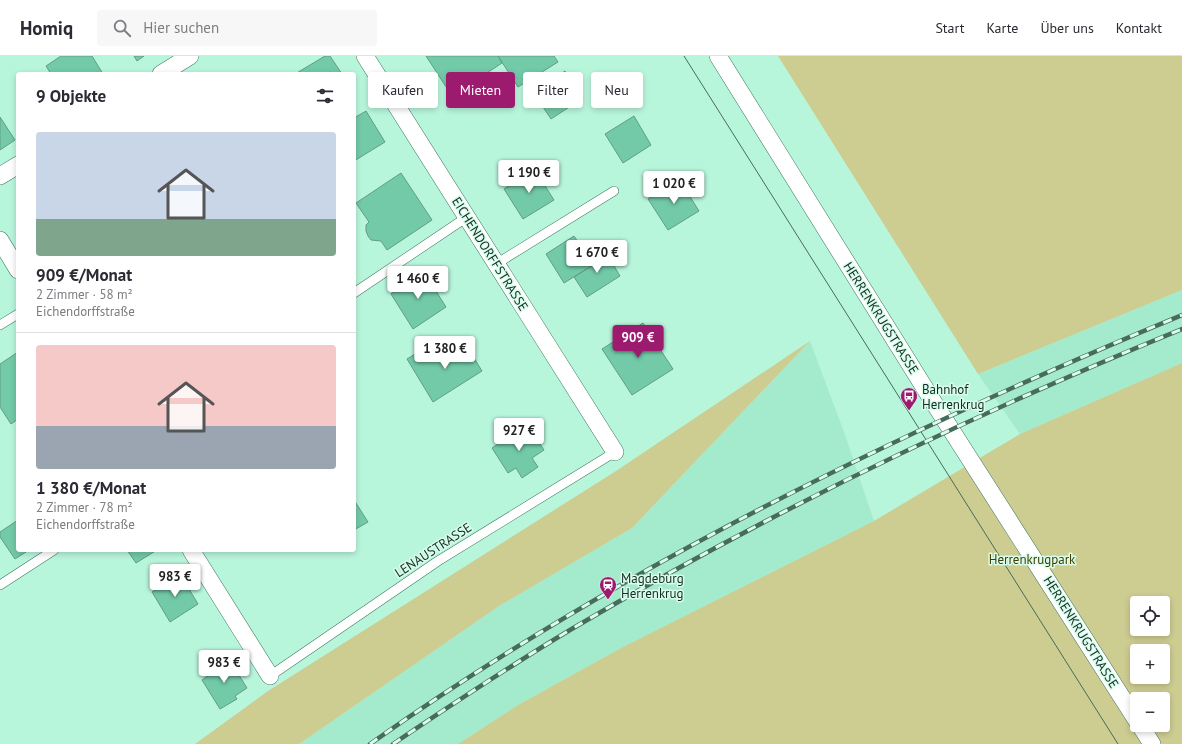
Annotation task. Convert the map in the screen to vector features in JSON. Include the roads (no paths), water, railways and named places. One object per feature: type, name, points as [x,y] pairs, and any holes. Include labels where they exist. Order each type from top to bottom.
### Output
[{"type":"street","points":[[165,72],[190,56]]},
{"type":"street","name":"EICHENDORFFSTRASSE","points":[[365,56],[615,452]]},
{"type":"street","name":"HERRENKRUGSTRASSE","points":[[718,56],[934,402],[1130,710]]},
{"type":"street","points":[[0,176],[16,166]]},
{"type":"street","points":[[0,240],[16,267]]},
{"type":"street","points":[[192,552],[270,676]]},
{"type":"street","points":[[1144,732],[1152,744]]},
{"type":"lane","points":[[496,264],[614,191]]},
{"type":"lane","points":[[356,292],[467,217]]},
{"type":"lane","points":[[0,325],[16,315]]},
{"type":"lane","name":"LENAUSTRASSE","points":[[270,676],[438,561],[615,452]]},
{"type":"lane","points":[[0,585],[51,552]]},
{"type":"tram line","points":[[684,56],[1118,744]]},
{"type":"railway","points":[[370,744],[465,680],[563,619],[663,561],[764,507],[867,455],[971,406],[1182,315]]},
{"type":"railway","points":[[393,744],[570,630],[644,587],[794,506],[947,431],[1182,329]]},
{"type":"place","name":"Bahnhof Herrenkrug","points":[[909,411]]},
{"type":"place","name":"Magdeburg Herrenkrug","points":[[608,600]]},
{"type":"park label","name":"Herrenkrugpark","points":[[1032,559]]}]
